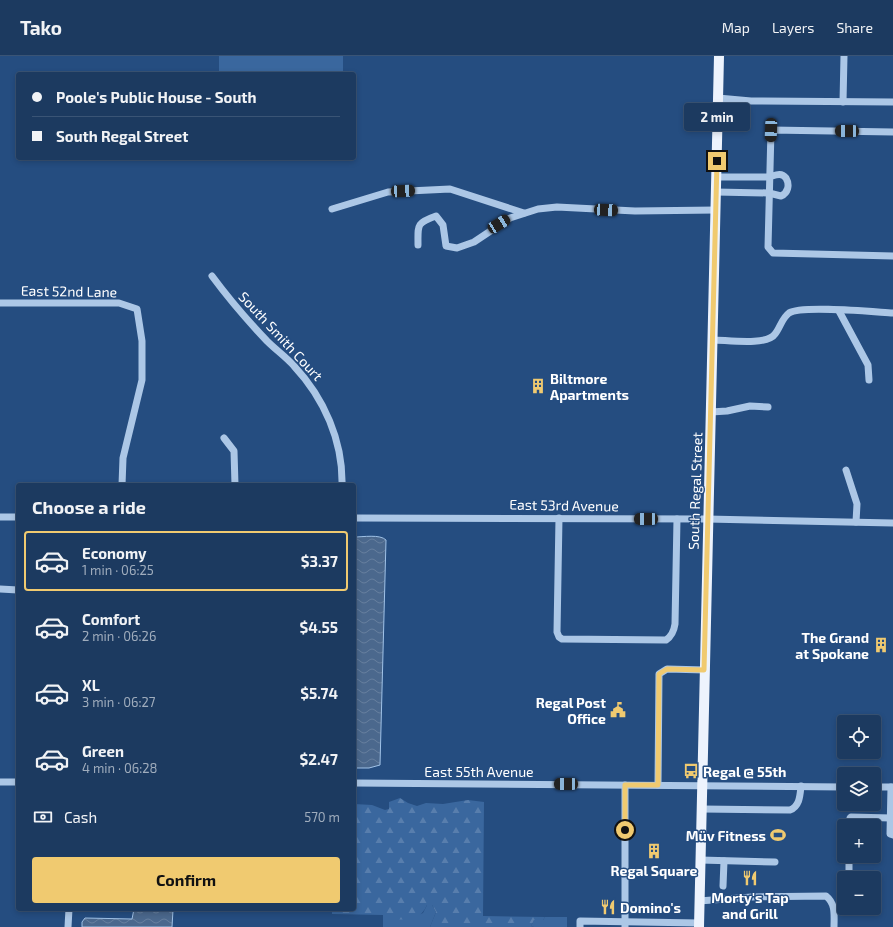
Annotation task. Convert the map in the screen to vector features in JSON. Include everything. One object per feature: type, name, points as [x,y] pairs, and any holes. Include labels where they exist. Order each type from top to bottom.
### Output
[{"type":"main road","name":"South Regal Street","points":[[699,925],[707,519],[713,340],[719,56]]},
{"type":"street","points":[[843,102],[844,56]]},
{"type":"street","points":[[718,98],[751,101],[893,102]]},
{"type":"street","points":[[893,132],[771,130],[768,247],[773,253],[893,256]]},
{"type":"street","points":[[716,192],[769,193],[781,196],[787,192],[788,188],[788,181],[784,176],[776,174],[769,178],[717,177]]},
{"type":"street","points":[[332,210],[388,192],[450,189],[524,213]]},
{"type":"street","points":[[418,245],[418,229],[424,221],[436,216],[442,225],[446,246],[457,248],[474,242],[510,218],[538,209],[557,207],[635,211],[716,210]]},
{"type":"street","name":"South Smith Court","points":[[212,276],[237,309],[269,343],[294,366],[315,392],[327,415],[338,444],[342,483]]},
{"type":"street","name":"East 52nd Lane","points":[[0,303],[119,303],[137,309],[142,341],[142,380],[123,458],[122,483]]},
{"type":"street","points":[[713,340],[767,340],[775,335],[780,324],[789,313],[805,309],[893,313]]},
{"type":"street","points":[[839,311],[868,365],[869,380]]},
{"type":"street","points":[[711,412],[727,411],[750,406],[768,407]]},
{"type":"street","points":[[224,438],[234,451],[235,483]]},
{"type":"street","points":[[846,470],[854,492],[856,522]]},
{"type":"street","points":[[0,517],[16,517]]},
{"type":"street","name":"East 53rd Avenue","points":[[356,518],[707,519],[893,523]]},
{"type":"street","points":[[558,518],[557,632],[559,636],[562,639],[666,640],[671,637],[675,624],[677,519]]},
{"type":"street","points":[[0,590],[16,590]]},
{"type":"street","points":[[658,785],[659,674],[667,669],[704,670]]},
{"type":"street","points":[[0,782],[16,782]]},
{"type":"street","name":"East 55th Avenue","points":[[356,783],[837,787]]},
{"type":"street","points":[[625,785],[625,924]]},
{"type":"street","points":[[702,808],[790,810],[798,802],[801,786]]},
{"type":"street","points":[[881,787],[892,787],[890,834],[893,835]]},
{"type":"street","points":[[850,819],[851,817],[891,818]]},
{"type":"street","points":[[700,860],[775,862]]},
{"type":"street","points":[[723,886],[724,861]]},
{"type":"street","points":[[699,900],[752,897],[826,896],[831,900],[834,909],[834,927]]},
{"type":"street","points":[[68,927],[69,911]]},
{"type":"street","points":[[580,927],[580,921],[625,924],[699,925]]},
{"type":"green space","points":[[219,56],[343,56],[343,72],[219,72]]},
{"type":"green space","points":[[400,798],[417,806],[426,803],[443,804],[468,800],[484,802],[483,916],[545,917],[543,920],[534,920],[531,926],[534,927],[430,927],[436,912],[432,905],[427,905],[419,915],[409,919],[383,919],[383,915],[332,914],[332,911],[356,911],[356,804],[372,805],[385,810],[389,809],[389,802]]},
{"type":"green space","points":[[427,905],[432,905],[436,912],[430,927],[383,927],[383,919],[407,919],[423,913]]},
{"type":"green space","points":[[545,917],[567,917],[567,927],[531,926],[534,920],[543,920]]},
{"type":"water","points":[[376,536],[386,540],[380,765],[369,768],[356,768],[356,537]]},
{"type":"water","points":[[134,911],[173,911],[172,927],[82,927],[82,922],[85,918],[132,919]]},
{"type":"place","name":"Biltmore Apartments","points":[[538,386]]},
{"type":"place","name":"The Grand at Spokane","points":[[881,645]]},
{"type":"place","name":"Regal Post Office","points":[[618,710]]},
{"type":"place","name":"Regal @ 55th","points":[[691,771]]},
{"type":"place","name":"Müv Fitness","points":[[778,835]]},
{"type":"place","name":"Regal Square","points":[[654,851]]},
{"type":"place","name":"Morty's Tap and Grill","points":[[750,878]]},
{"type":"place","name":"Domino's","points":[[608,907]]},
{"type":"route","points":[[625,830],[625,785],[658,785],[659,674],[667,669],[704,670],[717,161]]}]
